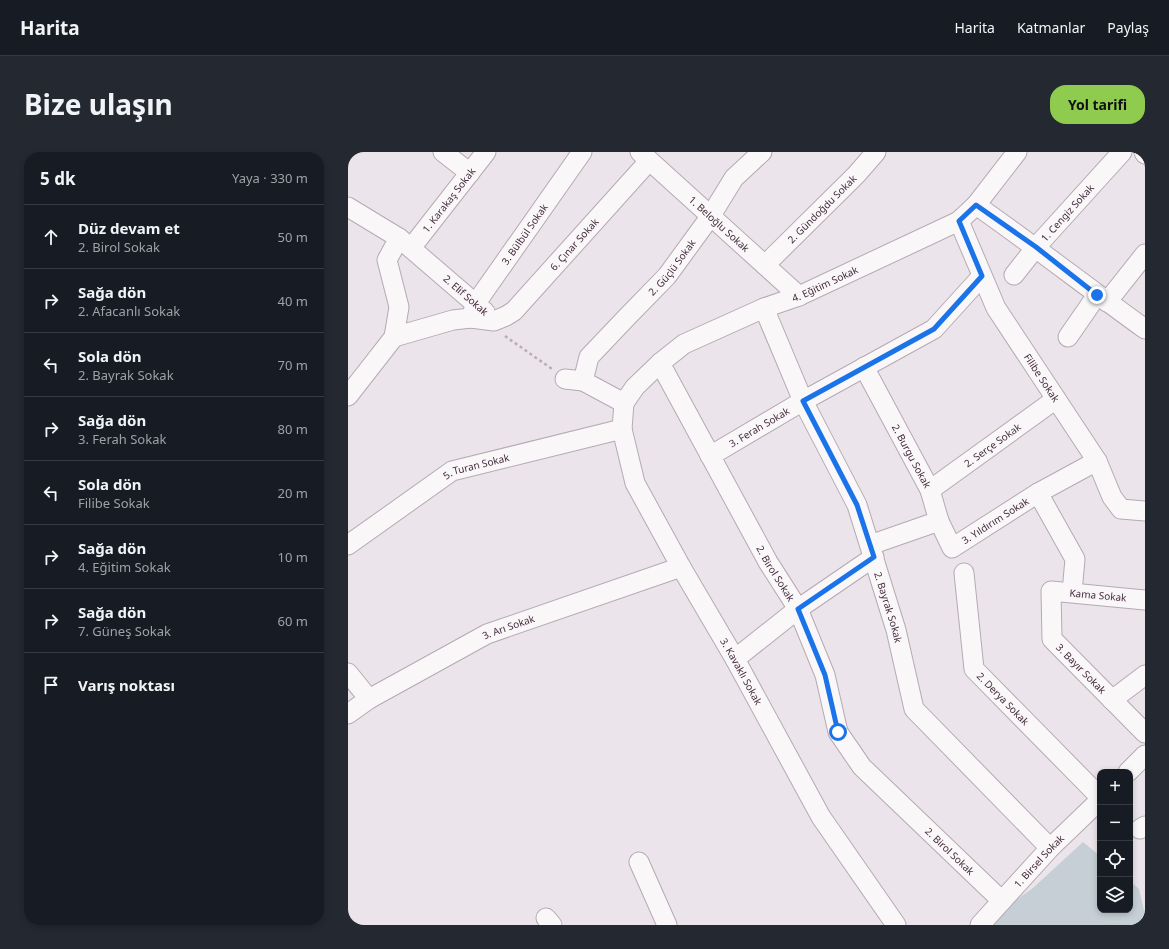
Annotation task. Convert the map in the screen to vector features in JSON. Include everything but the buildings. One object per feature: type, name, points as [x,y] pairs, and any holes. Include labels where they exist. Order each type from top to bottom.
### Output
[{"type":"street","points":[[443,152],[470,173]]},
{"type":"street","name":"1. Karakaş Sokak","points":[[394,337],[400,307],[387,260],[405,243],[470,173],[486,152]]},
{"type":"street","name":"3. Bülbül Sokak","points":[[473,311],[582,152]]},
{"type":"street","name":"2. Güçlü Sokak","points":[[574,380],[589,357],[668,276],[710,217],[734,178],[762,152]]},
{"type":"street","name":"2. Gündoğdu Sokak","points":[[765,265],[856,175],[876,152]]},
{"type":"street","name":"4. Eğitim Sokak","points":[[624,403],[635,387],[660,363],[684,344],[764,308],[799,296],[959,221],[976,205],[1017,152]]},
{"type":"street","name":"1. Cengiz Sokak","points":[[1014,275],[1036,247],[1122,152]]},
{"type":"street","name":"1. Beloğlu Sokak","points":[[644,156],[799,296]]},
{"type":"street","name":"6. Çınar Sokak","points":[[496,326],[506,316],[514,311],[644,156]]},
{"type":"street","points":[[976,205],[1036,247],[1102,299],[1145,329]]},
{"type":"street","name":"2. Elif Sokak","points":[[348,207],[405,243],[473,311],[496,326]]},
{"type":"street","name":"Filibe Sokak","points":[[959,221],[996,308],[1097,460],[1112,497],[1121,509],[1145,511]]},
{"type":"street","points":[[1068,337],[1145,254]]},
{"type":"street","name":"3. Ferah Sokak","points":[[710,456],[803,401],[934,329],[982,276]]},
{"type":"street","name":"2. Bayrak Sokak","points":[[764,308],[803,401],[857,505],[896,630],[914,709],[1050,848]]},
{"type":"street","points":[[348,396],[394,337],[453,320],[473,311]]},
{"type":"street","name":"2. Birol Sokak","points":[[660,363],[768,562],[798,609],[825,675],[838,732],[862,767],[1002,901]]},
{"type":"street","name":"2. Burgu Sokak","points":[[864,367],[930,490],[939,521],[952,548]]},
{"type":"street","points":[[574,380],[624,403]]},
{"type":"street","name":"2. Serçe Sokak","points":[[930,490],[1056,399]]},
{"type":"street","name":"3. Kavaklı Sokak","points":[[624,403],[622,429],[635,483],[735,659],[821,817],[896,925]]},
{"type":"street","name":"5. Turan Sokak","points":[[348,545],[452,471],[622,429]]},
{"type":"street","name":"3. Yıldırım Sokak","points":[[952,548],[1038,493],[1097,460]]},
{"type":"street","name":"3. Yıldırım Sokak","points":[[1038,493],[1075,559],[1072,592]]},
{"type":"street","points":[[735,659],[872,551],[939,521]]},
{"type":"street","name":"3. Arı Sokak","points":[[348,714],[369,699],[486,634],[682,567]]},
{"type":"street","name":"2. Derya Sokak","points":[[964,573],[974,669],[1097,794]]},
{"type":"street","name":"Kama Sokak","points":[[1051,591],[1145,600]]},
{"type":"street","name":"3. Bayır Sokak","points":[[1051,591],[1052,639],[1145,733]]},
{"type":"street","points":[[348,673],[369,699]]},
{"type":"street","points":[[1112,700],[1145,675]]},
{"type":"street","points":[[1131,769],[1145,755]]},
{"type":"street","name":"1. Birsel Sokak","points":[[980,925],[1050,848],[1097,803]]},
{"type":"street","points":[[639,862],[667,925]]},
{"type":"path","points":[[496,326],[574,380]]},
{"type":"shaded area","points":[[1083,842],[1097,854],[1097,913],[1133,913],[1133,884],[1139,889],[1145,914],[1145,925],[981,925],[1033,888]]},
{"type":"route","points":[[838,732],[825,675],[798,609],[874,557],[857,505],[803,401],[934,329],[965,297],[982,276],[959,221],[976,205],[1036,247],[1097,295]]}]
